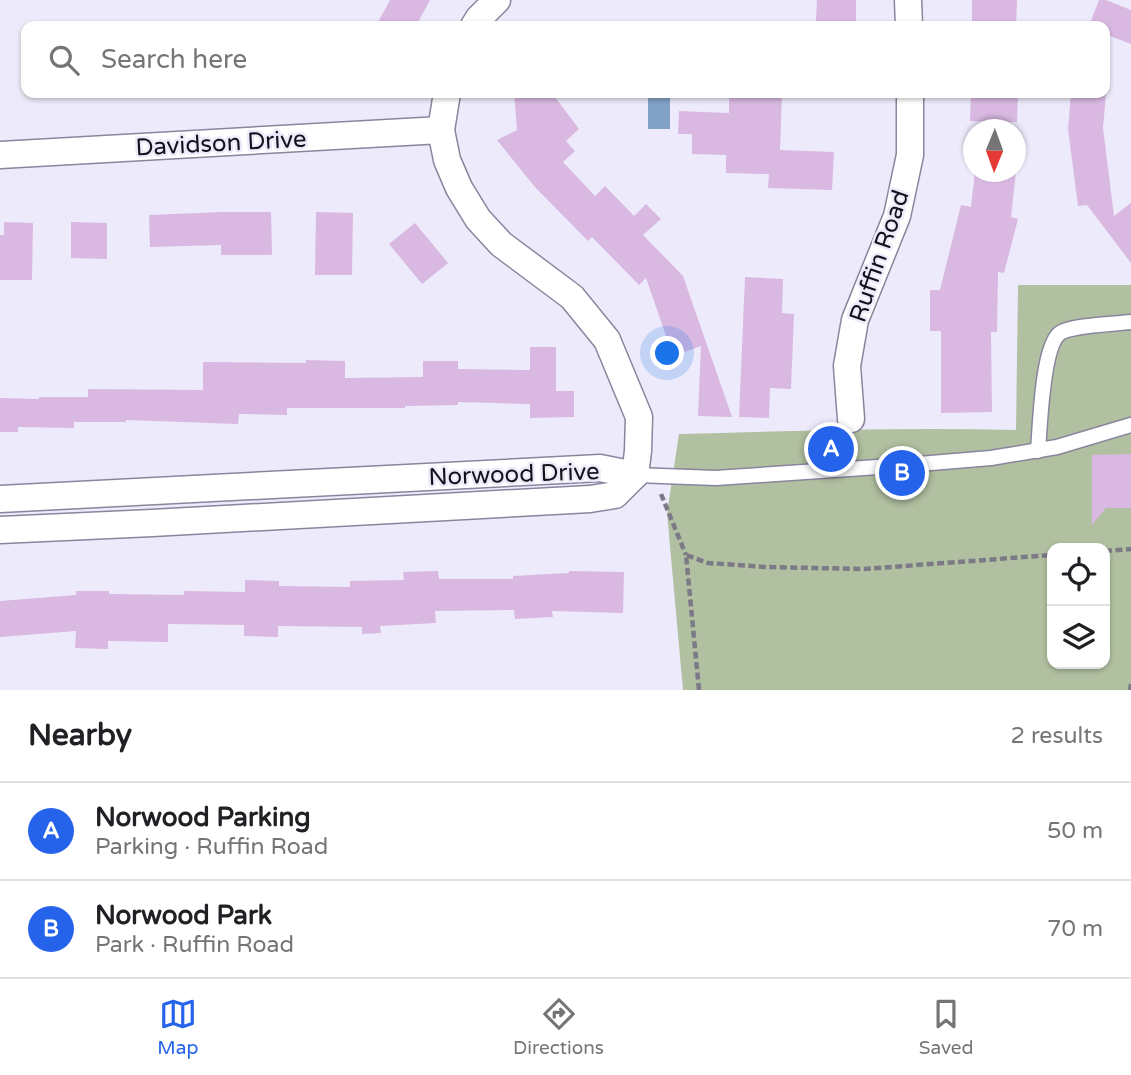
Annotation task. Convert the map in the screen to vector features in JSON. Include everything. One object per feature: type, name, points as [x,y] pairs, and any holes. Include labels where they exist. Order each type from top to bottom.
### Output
[{"type":"street","points":[[477,21],[497,0]]},
{"type":"street","points":[[908,0],[909,21]]},
{"type":"street","points":[[446,98],[441,130],[447,160],[459,188],[478,219],[501,244],[572,297],[607,340],[639,417],[638,451],[647,475]]},
{"type":"street","name":"Ruffin Road","points":[[851,419],[847,366],[855,320],[897,216],[910,155],[910,98]]},
{"type":"street","name":"Davidson Drive","points":[[0,155],[441,130]]},
{"type":"street","name":"Norwood Drive","points":[[0,499],[600,468],[647,475]]},
{"type":"street","name":"Norwood Drive","points":[[0,530],[590,499],[615,495],[647,475]]},
{"type":"street","points":[[376,480],[379,511]]},
{"type":"street","points":[[151,492],[152,523]]},
{"type":"lane","points":[[1038,451],[1047,365],[1051,347],[1059,334],[1070,329],[1131,322]]},
{"type":"lane","points":[[647,475],[716,478],[942,462],[1038,451],[1131,425]]},
{"type":"path","points":[[647,475],[661,494],[686,555],[699,690]]},
{"type":"path","points":[[1110,551],[1131,549]]},
{"type":"path","points":[[686,555],[720,564],[864,569],[1047,555]]},
{"type":"path","points":[[1130,690],[1131,684]]},
{"type":"green space","points":[[1018,285],[1131,285],[1131,690],[683,690],[667,513],[679,434],[1016,430]]},
{"type":"water","points":[[648,98],[670,98],[670,129],[648,129]]},
{"type":"building","points":[[390,0],[430,0],[419,21],[379,21]]},
{"type":"building","points":[[817,0],[856,0],[856,21],[816,21]]},
{"type":"building","points":[[972,0],[1017,0],[1016,21],[972,21]]},
{"type":"building","points":[[1099,0],[1131,10],[1131,44],[1110,36],[1110,21],[1091,21]]},
{"type":"building","points":[[514,98],[556,98],[579,129],[566,141],[575,151],[563,162],[595,196],[605,186],[634,216],[646,204],[661,219],[643,235],[683,276],[732,417],[698,416],[701,346],[673,356],[646,278],[639,285],[592,237],[588,241],[534,186],[497,140],[517,130]]},
{"type":"building","points":[[729,98],[782,98],[780,150],[834,152],[832,190],[768,188],[769,174],[726,173],[726,155],[692,154],[692,134],[678,134],[679,111],[729,113]]},
{"type":"building","points":[[971,98],[1018,98],[1017,119],[970,119]]},
{"type":"building","points":[[1071,98],[1106,98],[1103,128],[1114,216],[1131,203],[1131,263],[1087,205],[1078,206],[1068,129]]},
{"type":"building","points":[[974,182],[1015,182],[1011,217],[1018,219],[1004,273],[998,272],[997,332],[991,332],[992,412],[941,413],[941,331],[930,331],[930,290],[940,290],[961,205],[971,207]]},
{"type":"building","points":[[271,212],[272,255],[221,255],[221,245],[150,247],[149,215]]},
{"type":"building","points":[[316,212],[353,213],[352,275],[315,275]]},
{"type":"building","points":[[4,222],[33,223],[32,280],[0,280],[0,235],[4,235]]},
{"type":"building","points":[[71,222],[107,223],[107,259],[71,258]]},
{"type":"building","points":[[415,223],[448,263],[422,284],[389,244]]},
{"type":"building","points":[[745,277],[783,279],[782,313],[794,314],[791,389],[770,388],[769,418],[739,417]]},
{"type":"building","points":[[530,347],[556,347],[556,391],[574,391],[574,417],[530,418],[530,404],[458,402],[458,405],[405,408],[287,408],[287,415],[239,414],[238,424],[126,420],[74,422],[74,428],[18,427],[18,432],[0,432],[0,398],[88,397],[88,389],[203,390],[203,362],[345,361],[345,378],[423,377],[423,361],[458,361],[458,369],[530,370]]},
{"type":"building","points":[[1131,454],[1131,508],[1106,508],[1092,525],[1092,455]]},
{"type":"building","points":[[438,571],[439,579],[513,579],[513,576],[569,571],[624,572],[623,613],[552,611],[553,617],[515,619],[514,610],[435,611],[436,623],[380,626],[381,633],[362,634],[362,627],[278,626],[278,637],[244,636],[244,625],[168,624],[168,642],[108,641],[108,649],[75,648],[76,631],[0,637],[0,601],[76,595],[76,591],[184,595],[184,591],[245,592],[245,580],[279,581],[279,586],[350,587],[350,581],[404,580],[403,572]]},
{"type":"place","name":"Norwood Parking","points":[[831,449]]},
{"type":"place","name":"Norwood Park","points":[[902,473]]}]
